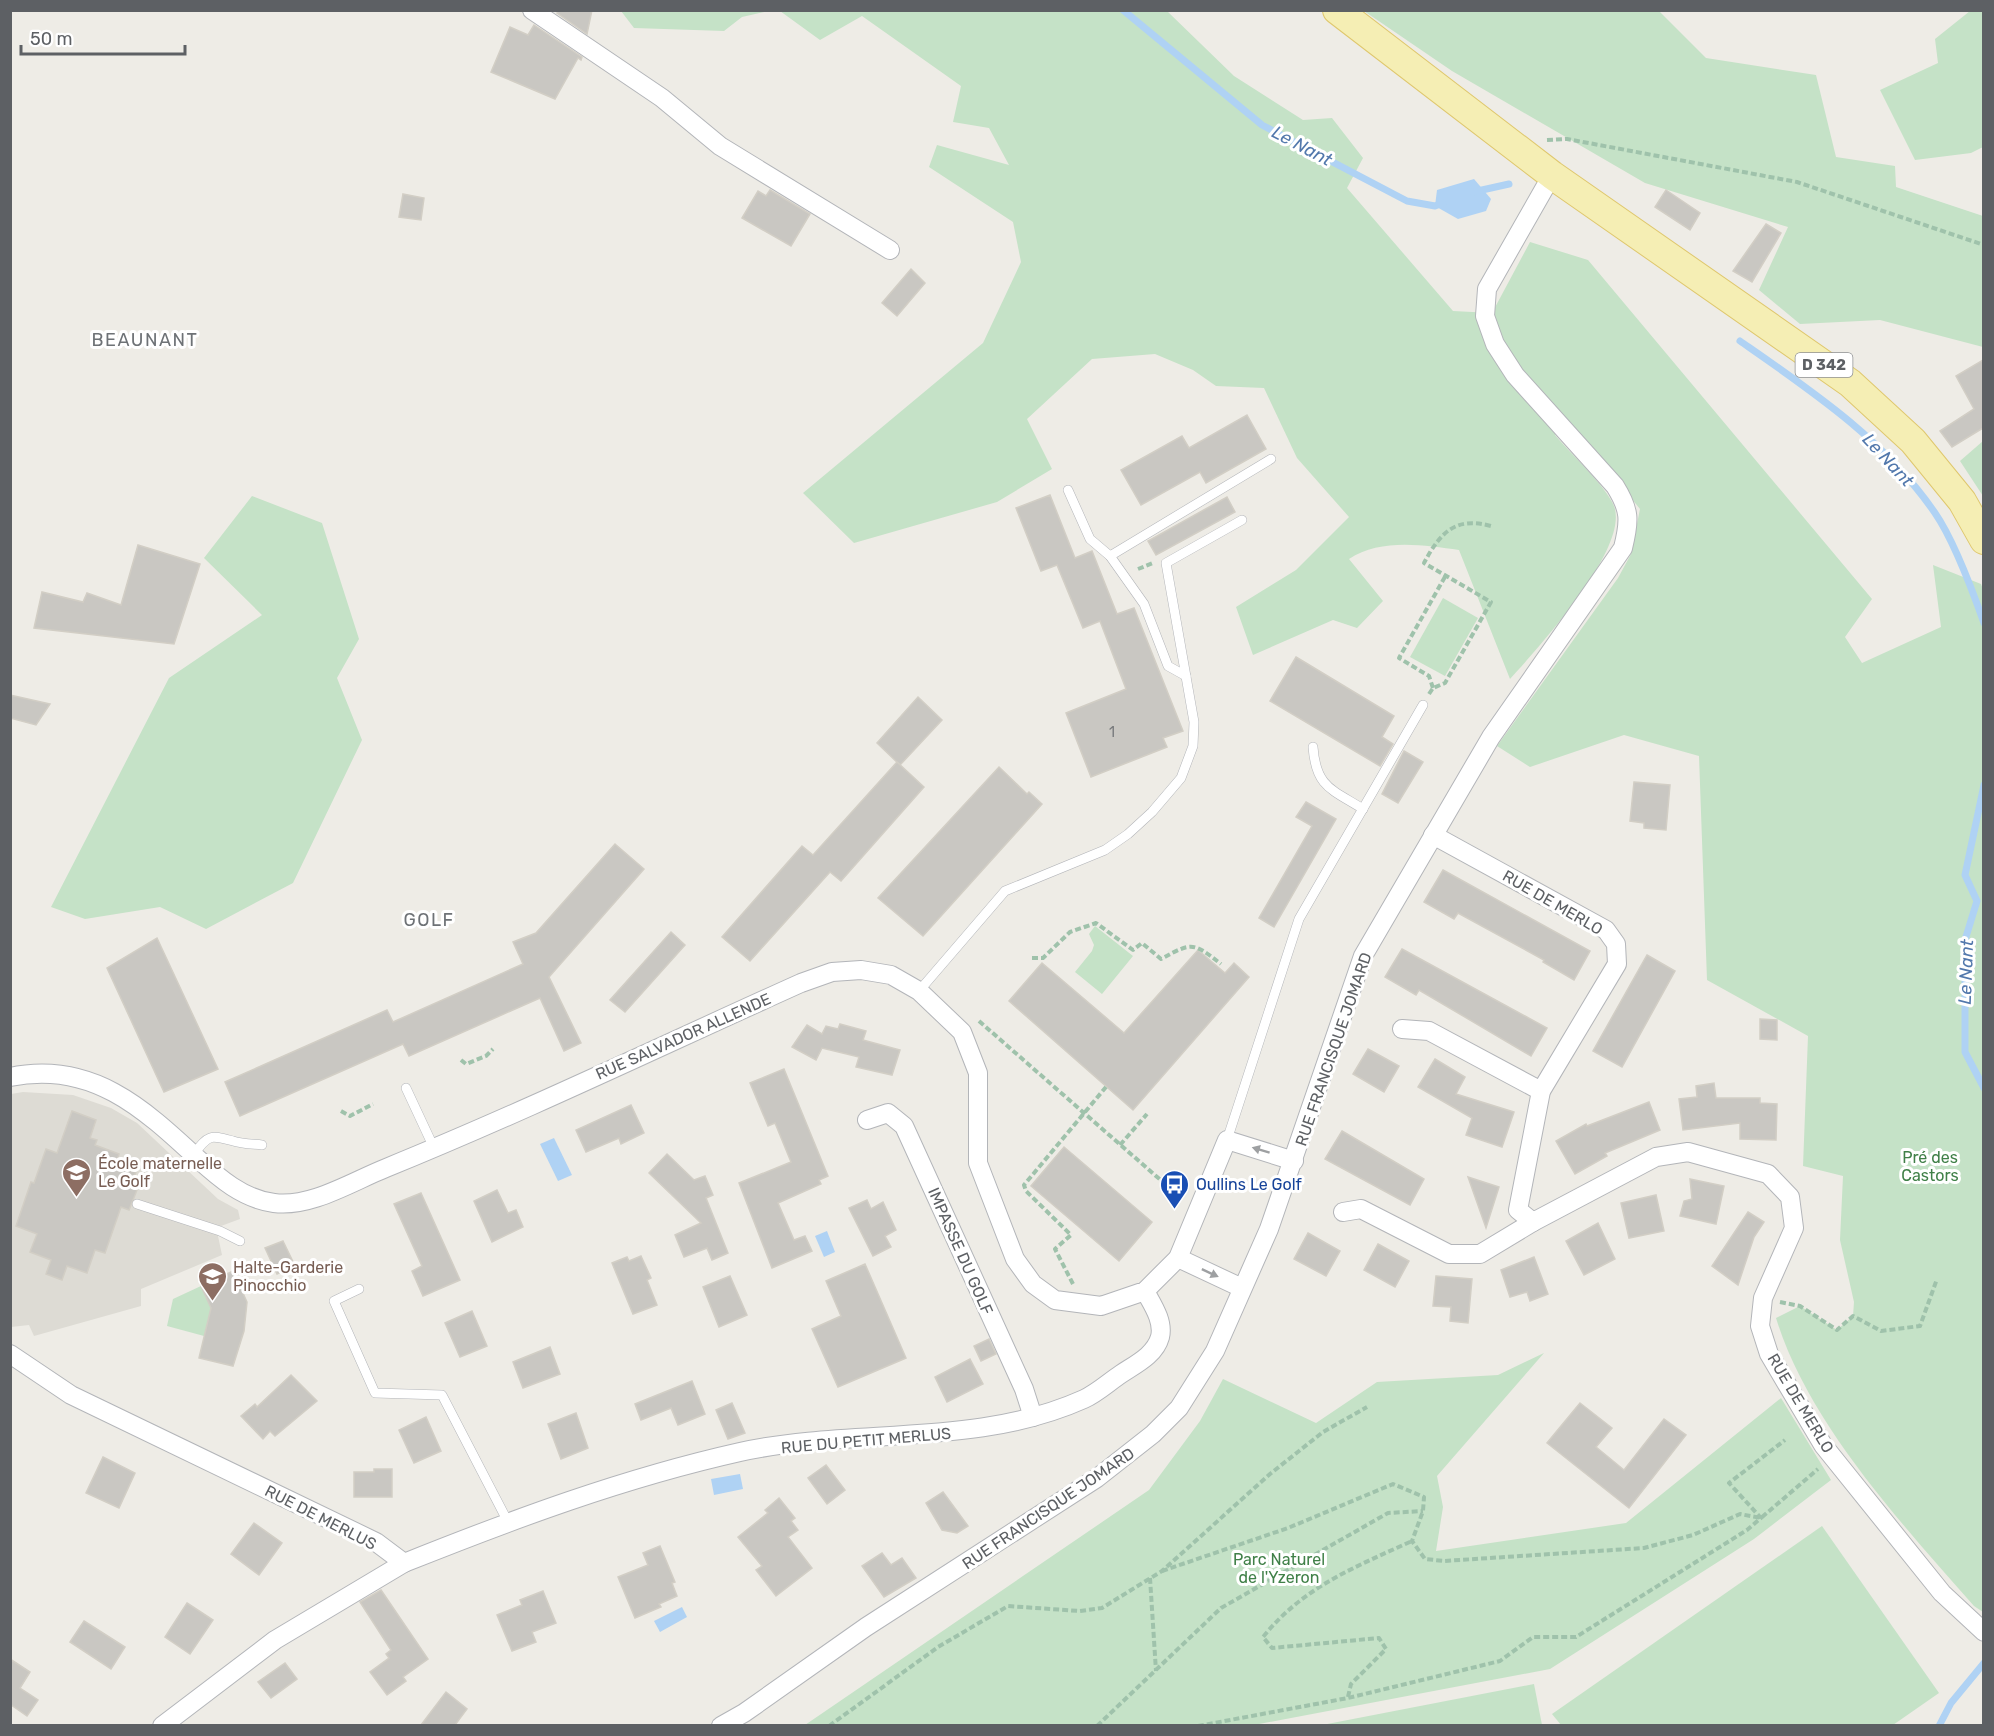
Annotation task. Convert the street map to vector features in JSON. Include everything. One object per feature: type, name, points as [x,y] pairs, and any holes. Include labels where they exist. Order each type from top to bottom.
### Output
[{"type":"main road","name":"D 342","points":[[1337,10],[1552,175],[1850,383],[1913,441],[1962,501],[1983,540]]},
{"type":"street","points":[[532,10],[662,98],[720,146],[890,250]]},
{"type":"street","name":"RUE FRANCISQUE JOMARD","points":[[721,1725],[744,1713],[866,1628],[1045,1514],[1123,1459],[1179,1408],[1215,1351],[1269,1228],[1363,956],[1491,738],[1623,548],[1628,527],[1627,505],[1615,486],[1515,375],[1495,344],[1485,316],[1487,289],[1552,175]]},
{"type":"street","name":"RUE DE MERLO","points":[[1433,836],[1606,930],[1616,944],[1617,964],[1541,1091],[1518,1210],[1533,1222]]},
{"type":"street","name":"RUE SALVADOR ALLENDE","points":[[10,1077],[58,1075],[101,1085],[119,1092],[143,1109],[231,1186],[274,1203],[292,1203],[318,1196],[434,1148],[771,997],[832,972],[861,970],[891,975],[919,991],[962,1032],[978,1073],[978,1164],[1015,1259],[1033,1284],[1055,1300],[1101,1306],[1144,1291],[1178,1258],[1227,1140]]},
{"type":"street","points":[[1402,1029],[1429,1031],[1541,1091]]},
{"type":"street","name":"IMPASSE DU GOLF","points":[[867,1120],[888,1113],[904,1126],[1024,1389],[1033,1417]]},
{"type":"street","points":[[1227,1140],[1294,1161]]},
{"type":"street","name":"RUE DE MERLO","points":[[1343,1212],[1361,1209],[1449,1254],[1480,1254],[1533,1222],[1656,1157],[1688,1152],[1768,1174],[1790,1197],[1794,1228],[1763,1298],[1760,1326],[1769,1354],[1823,1445],[1942,1593],[1983,1632]]},
{"type":"street","points":[[1178,1258],[1242,1288]]},
{"type":"street","name":"RUE DU PETIT MERLUS","points":[[404,1563],[508,1522],[605,1488],[742,1452],[832,1439],[971,1431],[1033,1417],[1085,1398],[1151,1353],[1160,1336],[1159,1318],[1144,1291]]},
{"type":"street","name":"RUE DE MERLUS","points":[[10,1354],[71,1395],[376,1542],[404,1563]]},
{"type":"street","points":[[162,1725],[275,1640],[404,1563]]},
{"type":"lane","points":[[1110,556],[1271,459]]},
{"type":"lane","points":[[1068,490],[1090,539],[1110,556],[1144,604],[1168,666],[1186,676]]},
{"type":"lane","points":[[919,991],[1005,891],[1105,850],[1128,834],[1152,812],[1181,778],[1193,746],[1194,722],[1166,562],[1242,520]]},
{"type":"lane","points":[[1227,1140],[1299,919],[1423,705]]},
{"type":"lane","points":[[1313,747],[1315,770],[1327,787],[1363,809]]},
{"type":"lane","points":[[406,1088],[434,1148]]},
{"type":"lane","points":[[194,1154],[205,1139],[217,1135],[234,1142],[262,1144]]},
{"type":"lane","points":[[137,1204],[220,1231],[240,1241]]},
{"type":"lane","points":[[359,1289],[334,1301],[375,1393],[442,1395],[508,1522]]},
{"type":"path","points":[[1510,142],[1567,139],[1797,182],[1983,245]]},
{"type":"path","points":[[1423,705],[1433,688],[1445,683],[1491,602],[1424,562],[1433,546],[1448,529],[1466,523],[1491,526]]},
{"type":"path","points":[[1122,575],[1157,562],[1166,562]]},
{"type":"path","points":[[1433,688],[1429,676],[1399,658],[1446,575]]},
{"type":"path","points":[[1032,958],[1043,958],[1070,932],[1096,923],[1133,950],[1142,943],[1161,959],[1186,945],[1196,946],[1221,964]]},
{"type":"path","points":[[977,1019],[1177,1192]]},
{"type":"path","points":[[461,1060],[466,1064],[486,1056],[493,1049]]},
{"type":"path","points":[[1084,1303],[1055,1249],[1071,1235],[1026,1191],[1024,1185],[1106,1087]]},
{"type":"path","points":[[341,1111],[350,1116],[373,1104]]},
{"type":"path","points":[[1120,1144],[1147,1114]]},
{"type":"path","points":[[1763,1298],[1800,1306],[1837,1330],[1853,1316],[1881,1331],[1920,1326],[1937,1279]]},
{"type":"path","points":[[1162,1571],[1270,1474],[1323,1432],[1367,1407]]},
{"type":"path","points":[[1761,1518],[1729,1483],[1785,1440]]},
{"type":"path","points":[[1198,1725],[1348,1698],[1500,1661],[1533,1637],[1576,1637],[1747,1530],[1833,1457]]},
{"type":"path","points":[[829,1725],[938,1647],[1008,1606],[1080,1611],[1102,1608],[1162,1571],[1288,1528],[1393,1484],[1424,1497],[1423,1511],[1412,1541],[1331,1577],[1276,1620],[1263,1637],[1272,1648],[1379,1638],[1386,1649],[1351,1684],[1348,1698]]},
{"type":"path","points":[[1097,1725],[1221,1608],[1388,1513],[1423,1511]]},
{"type":"path","points":[[1412,1541],[1425,1559],[1444,1561],[1644,1548],[1683,1537],[1740,1514],[1761,1518]]},
{"type":"path","points":[[1150,1578],[1156,1671]]},
{"type":"shaded area","points":[[23,1092],[73,1095],[111,1108],[137,1123],[218,1199],[238,1210],[240,1219],[221,1226],[218,1236],[222,1255],[141,1289],[141,1306],[34,1336],[29,1325],[11,1327],[11,1094]]},
{"type":"green space","points":[[621,11],[768,11],[742,17],[724,31],[634,28]]},
{"type":"green space","name":"Pré des Castors","points":[[780,11],[1167,11],[1234,76],[1303,120],[1332,118],[1363,158],[1347,188],[1453,311],[1492,313],[1530,242],[1588,260],[1872,599],[1845,637],[1862,663],[1941,627],[1933,565],[1981,584],[1984,592],[1983,1612],[1974,1606],[1917,1541],[1860,1471],[1810,1396],[1791,1357],[1776,1318],[1800,1306],[1837,1330],[1853,1316],[1854,1302],[1840,1240],[1843,1176],[1803,1166],[1808,1036],[1707,980],[1699,756],[1624,735],[1530,767],[1497,746],[1618,578],[1631,554],[1640,509],[1568,420],[1555,435],[1596,479],[1610,498],[1614,506],[1615,524],[1596,571],[1559,622],[1510,679],[1459,550],[1431,546],[1402,545],[1374,548],[1349,559],[1383,601],[1357,628],[1333,620],[1253,655],[1236,607],[1296,570],[1349,517],[1297,458],[1264,388],[1216,386],[1193,370],[1155,354],[1092,359],[1027,419],[1052,469],[997,502],[854,543],[803,493],[983,343],[1021,262],[1013,222],[929,167],[937,145],[1009,165],[989,128],[953,122],[961,86],[862,16],[820,40]]},
{"type":"green space","points":[[1364,11],[1659,11],[1706,58],[1816,75],[1836,157],[1895,166],[1896,187],[1983,216],[1983,347],[1880,320],[1800,324],[1759,290],[1788,227],[1645,183],[1452,71]]},
{"type":"green space","points":[[1970,11],[1983,11],[1983,147],[1971,153],[1915,160],[1880,90],[1938,63],[1935,39]]},
{"type":"green space","points":[[1983,441],[1983,496],[1960,461]]},
{"type":"green space","points":[[252,496],[322,523],[359,639],[337,678],[362,740],[293,883],[206,929],[160,907],[85,919],[51,907],[169,678],[262,615],[204,558]]},
{"type":"green space","points":[[1443,598],[1478,618],[1445,676],[1410,657]]},
{"type":"green space","points":[[1095,926],[1133,956],[1102,994],[1075,972],[1092,951],[1094,945],[1089,934]]},
{"type":"green space","points":[[201,1286],[210,1306],[217,1308],[210,1313],[204,1336],[167,1326],[173,1299]]},
{"type":"green space","name":"Parc Naturel de l'Yzeron","points":[[1544,1353],[1437,1476],[1443,1507],[1436,1551],[1626,1523],[1781,1398],[1831,1480],[1754,1539],[1550,1669],[1254,1725],[805,1725],[1149,1490],[1200,1421],[1223,1379],[1316,1423],[1377,1382],[1498,1375]]},
{"type":"green space","points":[[1822,1526],[1939,1693],[1893,1725],[1561,1725],[1552,1714]]},
{"type":"green space","points":[[1534,1684],[1542,1725],[1322,1725]]},
{"type":"water","points":[[1474,179],[1491,199],[1486,211],[1458,219],[1435,206],[1437,190]]},
{"type":"water","points":[[554,1138],[572,1175],[558,1181],[540,1144]]},
{"type":"water","points":[[827,1231],[835,1252],[824,1257],[815,1236]]},
{"type":"water","points":[[740,1474],[743,1489],[714,1495],[711,1479]]},
{"type":"water","points":[[682,1607],[687,1617],[660,1632],[654,1621]]},
{"type":"building","points":[[559,10],[592,10],[587,34],[557,13]]},
{"type":"building","points":[[534,25],[582,57],[581,60],[578,58],[555,99],[491,72],[510,27],[528,35]]},
{"type":"building","points":[[770,190],[810,214],[791,246],[742,218],[758,191],[766,196]]},
{"type":"building","points":[[1666,190],[1700,213],[1690,230],[1655,207]]},
{"type":"building","points":[[403,194],[424,198],[421,220],[399,217]]},
{"type":"building","points":[[1766,224],[1781,233],[1752,282],[1733,271]]},
{"type":"building","points":[[911,269],[925,283],[897,316],[882,303]]},
{"type":"building","points":[[1983,360],[1983,428],[1952,447],[1940,431],[1974,409],[1956,376]]},
{"type":"building","points":[[1247,415],[1266,449],[1206,483],[1200,472],[1141,505],[1121,470],[1182,436],[1189,448]]},
{"type":"building","points":[[1050,495],[1075,558],[1092,551],[1117,614],[1134,608],[1183,731],[1163,738],[1167,747],[1091,777],[1066,713],[1126,689],[1100,621],[1083,628],[1057,565],[1041,571],[1016,508]]},
{"type":"building","points":[[1227,497],[1235,512],[1156,555],[1148,541]]},
{"type":"building","points":[[138,545],[200,564],[174,644],[34,628],[42,592],[83,602],[87,593],[121,605]]},
{"type":"building","points":[[1296,657],[1394,716],[1382,737],[1393,744],[1380,766],[1270,701]]},
{"type":"building","points":[[10,695],[50,704],[36,725],[10,718]]},
{"type":"building","points":[[918,697],[942,720],[900,765],[877,743]]},
{"type":"building","points":[[1404,751],[1423,762],[1398,803],[1382,794]]},
{"type":"building","points":[[897,762],[924,787],[841,881],[830,872],[750,961],[722,937],[802,846],[813,855]]},
{"type":"building","points":[[999,767],[1027,794],[1029,792],[1042,804],[923,936],[878,898]]},
{"type":"building","points":[[1634,782],[1670,785],[1666,830],[1644,828],[1644,823],[1630,821]]},
{"type":"building","points":[[1306,802],[1336,819],[1274,927],[1259,918],[1312,826],[1296,817]]},
{"type":"building","points":[[615,844],[644,869],[549,977],[581,1043],[564,1051],[540,998],[409,1056],[403,1044],[240,1116],[225,1082],[387,1010],[393,1022],[523,964],[513,942],[536,933]]},
{"type":"building","points":[[1443,870],[1590,951],[1574,980],[1543,962],[1544,960],[1458,913],[1454,919],[1424,902]]},
{"type":"building","points":[[671,932],[685,945],[625,1012],[610,1000]]},
{"type":"building","points":[[157,938],[218,1069],[164,1092],[107,968]]},
{"type":"building","points":[[1402,949],[1547,1028],[1531,1056],[1419,990],[1416,995],[1385,977]]},
{"type":"building","points":[[1198,950],[1225,973],[1234,963],[1249,977],[1133,1110],[1009,1001],[1042,963],[1124,1033]]},
{"type":"building","points":[[1647,955],[1675,971],[1622,1067],[1593,1051]]},
{"type":"building","points":[[1760,1019],[1777,1020],[1777,1040],[1760,1039]]},
{"type":"building","points":[[840,1024],[866,1031],[863,1040],[900,1050],[892,1075],[856,1067],[859,1057],[822,1048],[816,1060],[792,1047],[807,1025],[822,1034],[826,1026],[838,1029]]},
{"type":"building","points":[[1368,1049],[1399,1066],[1384,1092],[1353,1074]]},
{"type":"building","points":[[1435,1059],[1465,1077],[1456,1094],[1514,1112],[1502,1147],[1466,1135],[1472,1118],[1418,1087]]},
{"type":"building","points":[[784,1069],[828,1176],[819,1180],[821,1184],[778,1203],[794,1240],[805,1236],[812,1251],[772,1268],[739,1183],[791,1162],[775,1123],[768,1126],[750,1083]]},
{"type":"building","points":[[1714,1083],[1716,1098],[1760,1098],[1760,1103],[1777,1104],[1776,1140],[1740,1139],[1740,1123],[1683,1130],[1679,1099],[1697,1097],[1696,1086]]},
{"type":"building","points":[[1649,1102],[1660,1130],[1605,1153],[1607,1156],[1575,1174],[1556,1141],[1586,1124],[1587,1126]]},
{"type":"building","points":[[631,1105],[644,1133],[621,1144],[619,1138],[586,1152],[576,1130]]},
{"type":"building","points":[[72,1111],[96,1120],[90,1138],[97,1140],[95,1145],[119,1154],[116,1164],[136,1172],[130,1187],[137,1190],[129,1210],[121,1207],[105,1253],[95,1250],[87,1273],[67,1266],[62,1280],[46,1274],[51,1260],[30,1252],[37,1234],[16,1226],[31,1182],[34,1183],[46,1149],[57,1153]]},
{"type":"building","points":[[1342,1131],[1424,1179],[1410,1205],[1325,1159]]},
{"type":"building","points":[[1064,1147],[1152,1222],[1119,1261],[1031,1186]]},
{"type":"building","points":[[667,1154],[694,1180],[705,1176],[713,1195],[706,1198],[728,1253],[712,1260],[707,1248],[684,1257],[675,1235],[701,1223],[649,1173]]},
{"type":"building","points":[[1468,1177],[1499,1187],[1486,1228]]},
{"type":"building","points":[[1690,1179],[1724,1186],[1716,1224],[1680,1216],[1684,1201],[1692,1199]]},
{"type":"building","points":[[497,1190],[508,1213],[516,1210],[523,1227],[492,1242],[474,1201]]},
{"type":"building","points":[[421,1193],[460,1280],[423,1296],[412,1271],[422,1266],[394,1204]]},
{"type":"building","points":[[1656,1195],[1664,1231],[1629,1238],[1621,1203]]},
{"type":"building","points":[[867,1200],[871,1209],[883,1202],[896,1230],[885,1236],[891,1247],[873,1256],[849,1208]]},
{"type":"building","points":[[1748,1212],[1764,1222],[1754,1237],[1738,1285],[1712,1266]]},
{"type":"building","points":[[1598,1223],[1615,1259],[1584,1275],[1566,1241]]},
{"type":"building","points":[[1308,1233],[1340,1251],[1326,1276],[1294,1259]]},
{"type":"building","points":[[283,1241],[295,1266],[277,1274],[265,1248]]},
{"type":"building","points":[[1378,1244],[1409,1261],[1395,1287],[1364,1270]]},
{"type":"building","points":[[641,1256],[651,1278],[647,1280],[657,1305],[633,1314],[612,1263],[627,1257],[629,1261]]},
{"type":"building","points":[[1534,1257],[1548,1294],[1530,1301],[1527,1292],[1510,1297],[1501,1270]]},
{"type":"building","points":[[865,1264],[906,1358],[838,1387],[812,1329],[841,1316],[826,1281]]},
{"type":"building","points":[[233,1271],[247,1302],[244,1331],[233,1366],[199,1358],[211,1308],[201,1286]]},
{"type":"building","points":[[730,1276],[747,1315],[719,1327],[703,1287]]},
{"type":"building","points":[[1436,1276],[1472,1279],[1468,1323],[1450,1321],[1451,1307],[1433,1306]]},
{"type":"building","points":[[472,1311],[487,1346],[460,1357],[445,1323]]},
{"type":"building","points":[[989,1339],[996,1354],[981,1361],[974,1346]]},
{"type":"building","points":[[550,1347],[560,1374],[523,1388],[513,1362]]},
{"type":"building","points":[[970,1359],[983,1384],[947,1402],[935,1377]]},
{"type":"building","points":[[291,1375],[317,1401],[275,1436],[270,1431],[263,1439],[241,1416],[255,1404],[257,1407]]},
{"type":"building","points":[[692,1381],[705,1414],[678,1425],[671,1408],[641,1420],[635,1404]]},
{"type":"building","points":[[732,1403],[745,1433],[728,1439],[716,1410]]},
{"type":"building","points":[[1580,1403],[1612,1428],[1596,1447],[1624,1470],[1664,1419],[1686,1435],[1629,1508],[1547,1443]]},
{"type":"building","points":[[576,1413],[588,1448],[561,1459],[548,1424]]},
{"type":"building","points":[[426,1417],[441,1451],[414,1463],[399,1430]]},
{"type":"building","points":[[103,1457],[135,1473],[119,1508],[86,1493]]},
{"type":"building","points":[[826,1465],[845,1490],[827,1504],[808,1478]]},
{"type":"building","points":[[374,1469],[392,1469],[392,1497],[354,1497],[354,1472],[374,1472]]},
{"type":"building","points":[[943,1492],[968,1526],[957,1533],[942,1530],[926,1503]]},
{"type":"building","points":[[779,1498],[795,1518],[791,1521],[798,1530],[788,1537],[812,1568],[776,1596],[756,1570],[762,1566],[738,1537],[768,1513],[765,1510]]},
{"type":"building","points":[[254,1523],[282,1543],[259,1575],[231,1554]]},
{"type":"building","points":[[660,1546],[675,1582],[672,1583],[677,1596],[659,1604],[661,1607],[635,1618],[618,1577],[648,1565],[643,1553]]},
{"type":"building","points":[[882,1553],[891,1565],[902,1558],[916,1578],[884,1597],[862,1566]]},
{"type":"building","points":[[381,1590],[428,1659],[403,1677],[406,1681],[387,1695],[370,1672],[389,1658],[386,1654],[391,1650],[360,1602]]},
{"type":"building","points":[[543,1591],[556,1623],[532,1632],[536,1642],[512,1651],[497,1615],[522,1605],[520,1600]]},
{"type":"building","points":[[187,1603],[213,1620],[190,1654],[165,1637]]},
{"type":"building","points":[[84,1621],[125,1647],[111,1669],[70,1642]]},
{"type":"building","points":[[10,1659],[30,1672],[20,1688],[38,1700],[27,1716],[10,1704]]},
{"type":"building","points":[[285,1663],[297,1679],[271,1698],[258,1682]]},
{"type":"building","points":[[446,1692],[467,1709],[455,1725],[421,1725]]},
{"type":"waterway","name":"Le Nant","points":[[1123,10],[1262,125],[1407,201],[1435,206],[1443,203]]},
{"type":"waterway","name":"Le Nant","points":[[1473,192],[1509,184]]},
{"type":"waterway","name":"Le Nant","points":[[1740,341],[1846,418],[1894,462],[1942,524],[1956,551],[1984,623]]},
{"type":"waterway","name":"Le Nant","points":[[1984,785],[1965,875],[1977,901],[1965,940],[1965,1052],[1984,1088]]},
{"type":"waterway","name":"Le Nant","points":[[1939,1726],[1951,1703],[1984,1663]]},
{"type":"place","name":"École maternelle Le Golf","points":[[77,1198]]},
{"type":"place","name":"Oullins Le Golf","points":[[1175,1210]]},
{"type":"place","name":"Halte-Garderie Pinocchio","points":[[212,1302]]},
{"type":"district","name":"BEAUNANT","points":[[145,340]]},
{"type":"district","name":"GOLF","points":[[429,920]]}]
